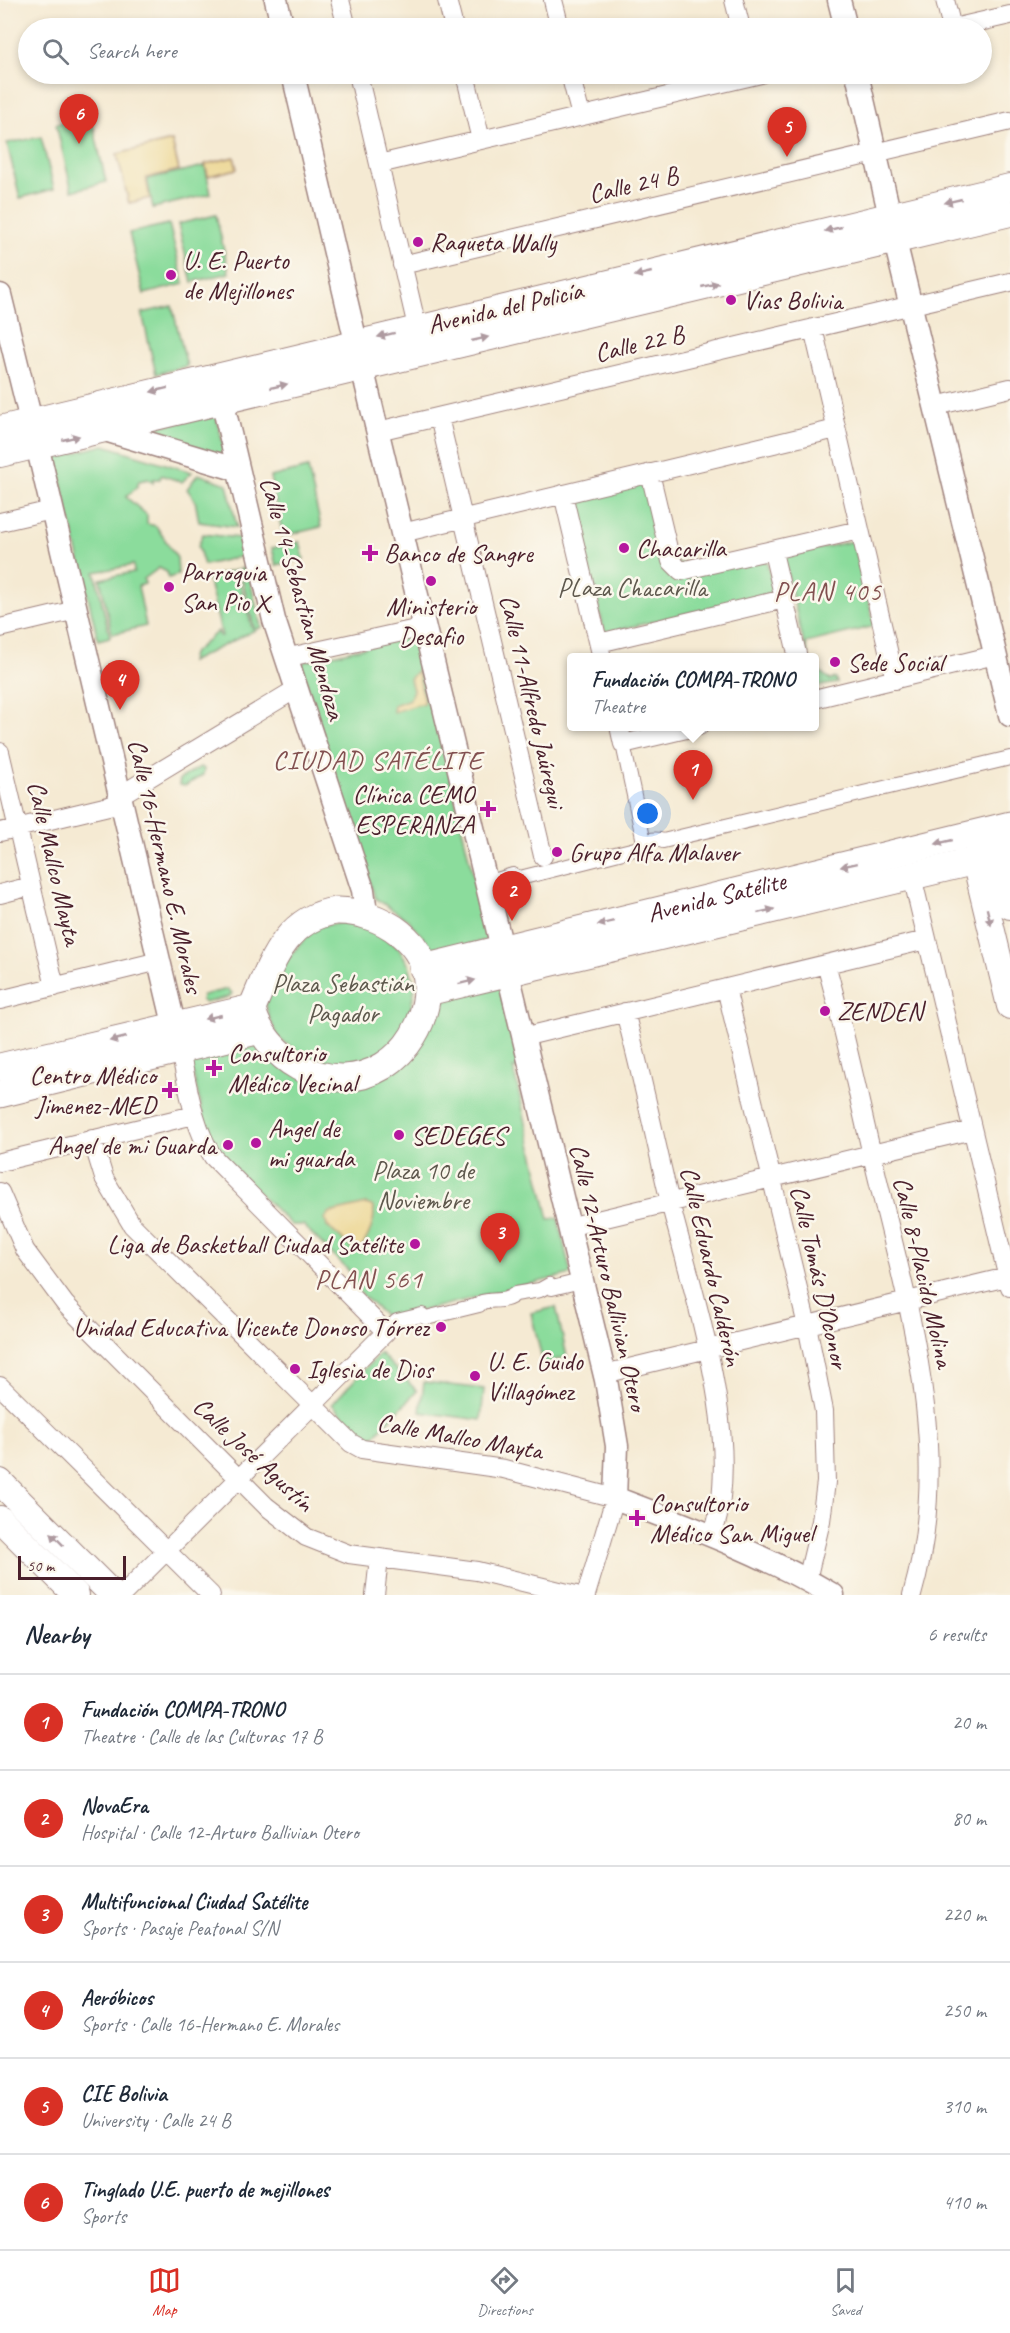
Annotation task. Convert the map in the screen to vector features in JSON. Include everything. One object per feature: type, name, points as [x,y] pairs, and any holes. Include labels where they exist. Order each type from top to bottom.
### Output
[{"type":"main road","name":"Avenida del Policía","points":[[359,355],[417,327],[1010,187]]},
{"type":"main road","name":"Avenida del Policía","points":[[0,454],[34,433],[219,388],[359,355],[423,353],[1010,213]]},
{"type":"main road","points":[[890,216],[895,240]]},
{"type":"main road","points":[[417,327],[423,353]]},
{"type":"main road","name":"Avenida del Policía","points":[[0,429],[34,433],[105,429],[219,388]]},
{"type":"main road","name":"Avenida Satélite","points":[[425,980],[909,864],[991,847],[1010,825]]},
{"type":"main road","points":[[991,847],[1010,906]]},
{"type":"main road","points":[[991,847],[1010,1006]]},
{"type":"main road","points":[[346,910],[366,913],[389,923],[415,949],[425,980],[419,1026],[405,1049],[388,1065],[366,1076],[342,1079],[306,1071],[285,1058],[256,1019],[269,964],[297,929],[326,912],[346,910]]},
{"type":"main road","points":[[0,1094],[177,1038],[256,1019]]},
{"type":"main road","points":[[0,1067],[177,1038]]},
{"type":"main road","points":[[0,1482],[113,1595]]},
{"type":"main road","points":[[0,1519],[76,1595]]},
{"type":"street","points":[[276,0],[280,18]]},
{"type":"street","points":[[340,0],[344,18]]},
{"type":"street","points":[[447,0],[452,18]]},
{"type":"street","points":[[553,0],[558,18]]},
{"type":"street","points":[[734,0],[738,18]]},
{"type":"street","points":[[839,0],[844,18]]},
{"type":"street","points":[[945,0],[950,18]]},
{"type":"street","points":[[992,19],[1010,15]]},
{"type":"street","name":"Calle 12-Arturo Ballivian Otero","points":[[295,84],[568,1227],[560,1284],[604,1374],[617,1446],[615,1498],[586,1595]]},
{"type":"street","points":[[360,84],[417,327]]},
{"type":"street","points":[[467,84],[481,140]]},
{"type":"street","points":[[572,84],[580,116]]},
{"type":"street","points":[[379,164],[713,84]]},
{"type":"street","points":[[859,84],[890,216]]},
{"type":"street","name":"Calle 24 B","points":[[402,265],[1010,121]]},
{"type":"street","points":[[895,240],[1010,716]]},
{"type":"street","name":"Calle 22 B","points":[[378,431],[1010,282]]},
{"type":"street","points":[[0,295],[8,359],[34,433]]},
{"type":"street","points":[[813,328],[895,680]]},
{"type":"street","name":"Calle 14-Sebastian Mendoza","points":[[219,388],[285,658],[365,897],[366,913]]},
{"type":"street","points":[[936,406],[1010,388]]},
{"type":"street","name":"Calle 11-Alfredo Jaúregui","points":[[439,417],[545,863]]},
{"type":"street","points":[[105,429],[238,470]]},
{"type":"street","points":[[402,532],[836,429]]},
{"type":"street","name":"Calle 16-Hermano E. Morales","points":[[34,433],[177,1038]]},
{"type":"street","points":[[650,473],[670,561],[676,570],[686,572],[859,530]]},
{"type":"street","points":[[562,494],[601,650],[784,599]]},
{"type":"street","points":[[0,522],[52,510]]},
{"type":"street","points":[[773,552],[797,653]]},
{"type":"street","points":[[0,628],[76,610]]},
{"type":"street","points":[[285,658],[425,627]]},
{"type":"street","points":[[819,698],[995,655]]},
{"type":"street","points":[[9,830],[120,799],[296,689]]},
{"type":"street","points":[[620,731],[641,847]]},
{"type":"street","points":[[623,744],[678,731]]},
{"type":"street","name":"Calle Mallco Mayta","points":[[0,752],[9,830],[31,886],[56,987]]},
{"type":"street","points":[[495,885],[513,875],[520,878],[545,863],[641,847],[657,839],[663,841],[1010,758]]},
{"type":"street","points":[[604,1374],[907,1301],[1009,1282],[909,864]]},
{"type":"street","points":[[0,894],[31,886]]},
{"type":"street","points":[[523,1036],[926,940]]},
{"type":"street","points":[[0,1000],[159,961]]},
{"type":"street","name":"Calle 8-Placido Molina","points":[[826,964],[907,1301],[927,1408],[929,1466],[922,1548],[912,1595]]},
{"type":"street","name":"Calle Tomás D'Oconor","points":[[726,988],[806,1325],[824,1411],[826,1447],[821,1521],[807,1580]]},
{"type":"street","name":"Calle Eduardo Calderón","points":[[625,1012],[717,1396],[723,1448],[722,1494],[713,1534]]},
{"type":"street","points":[[177,1038],[194,1115],[204,1142],[219,1165],[395,1324],[404,1327],[462,1306],[486,1303],[560,1284]]},
{"type":"street","points":[[0,1162],[194,1115]]},
{"type":"street","points":[[568,1227],[972,1130]]},
{"type":"street","name":"Calle Mallco Mayta","points":[[92,1139],[107,1185],[132,1225],[351,1443],[363,1449],[504,1469],[615,1498],[713,1534],[833,1595]]},
{"type":"street","name":"Calle José Agustín","points":[[0,1192],[16,1232],[53,1290],[284,1522],[306,1537],[349,1554],[477,1571],[576,1595]]},
{"type":"street","points":[[122,1595],[395,1324]]},
{"type":"street","points":[[0,1386],[211,1595]]},
{"type":"street","points":[[375,1595],[379,1558]]},
{"type":"green space","points":[[91,116],[106,182],[72,191],[56,124]]},
{"type":"green space","points":[[41,137],[54,189],[20,198],[7,143]]},
{"type":"green space","points":[[205,166],[211,194],[153,208],[147,179]]},
{"type":"green space","points":[[216,215],[229,273],[192,282],[178,224]]},
{"type":"green space","points":[[169,224],[184,284],[144,294],[129,233]]},
{"type":"green space","points":[[172,306],[187,366],[156,374],[142,313]]},
{"type":"green space","points":[[216,415],[226,456],[147,434],[143,429]]},
{"type":"green space","points":[[104,445],[192,472],[182,482],[161,475],[160,479],[153,479],[153,483],[148,479],[139,481],[137,487],[126,497],[147,515],[147,524],[156,526],[177,558],[178,575],[168,578],[167,572],[159,568],[144,579],[145,584],[138,586],[146,626],[112,634],[100,579],[134,572],[133,565],[95,572],[110,637],[98,640],[56,458]]},
{"type":"green space","points":[[308,468],[321,527],[283,536],[270,477]]},
{"type":"green space","points":[[198,474],[227,484],[237,527],[199,522],[195,500],[187,489]]},
{"type":"green space","name":"PLaza Chacarilla","points":[[643,481],[665,563],[764,561],[767,562],[774,593],[605,633],[571,499]]},
{"type":"green space","points":[[203,534],[239,538],[244,556],[204,565],[198,546]]},
{"type":"green space","name":"PLaza Chacarilla","points":[[853,541],[875,626],[806,643],[808,653],[806,653],[783,557]]},
{"type":"green space","points":[[300,542],[304,559],[276,565],[272,548]]},
{"type":"green space","points":[[247,567],[261,627],[190,662],[192,654],[218,631],[222,636],[208,577],[237,570],[252,628],[254,628],[240,569]]},
{"type":"green space","points":[[417,635],[488,940],[436,952],[408,920],[375,898],[301,666],[303,662]]},
{"type":"green space","points":[[819,670],[830,680],[836,678],[837,683],[819,686]]},
{"type":"green space","points":[[200,767],[204,769],[203,775],[185,786],[179,785],[180,779]]},
{"type":"green space","name":"Plaza Sebastián Pagador","points":[[358,921],[398,947],[409,965],[415,987],[406,1032],[362,1067],[326,1069],[279,1039],[268,1015],[266,1004],[272,976],[316,926]]},
{"type":"green space","name":"Plaza 10 de Noviembre","points":[[499,985],[521,1069],[513,1068],[549,1219],[558,1218],[571,1274],[388,1319],[355,1288],[354,1276],[303,1225],[291,1225],[224,1158],[206,1129],[190,1060],[253,1041],[353,1087],[434,1002]]},
{"type":"green space","points":[[228,989],[232,993],[229,997],[205,1003],[201,1000],[203,995]]},
{"type":"green space","points":[[556,1307],[567,1357],[543,1363],[531,1313]]},
{"type":"green space","points":[[380,1353],[417,1391],[371,1439],[357,1431],[332,1404]]},
{"type":"green space","points":[[424,1382],[484,1389],[481,1420],[420,1412]]},
{"type":"sand","points":[[172,141],[179,170],[146,178],[150,198],[129,203],[117,154]]},
{"type":"sand","points":[[234,157],[237,169],[208,176],[205,164]]},
{"type":"sand","points":[[418,670],[424,703],[393,712],[394,705],[410,699],[413,690],[410,679]]},
{"type":"sand","points":[[366,1204],[372,1206],[373,1222],[365,1242],[358,1250],[354,1250],[327,1226],[325,1219],[329,1213]]},
{"type":"place","name":"Tinglado U.E. puerto de mejillones","points":[[79,144]]},
{"type":"place","name":"CIE Bolivia","points":[[787,157]]},
{"type":"place","name":"Raqueta Wally","points":[[418,242]]},
{"type":"place","name":"U. E. Puerto de Mejillones","points":[[171,275]]},
{"type":"place","name":"Vias Bolivia","points":[[731,300]]},
{"type":"place","name":"Chacarilla","points":[[624,548]]},
{"type":"place","name":"Banco de Sangre","points":[[370,553]]},
{"type":"place","name":"Ministerio Desafio","points":[[431,581]]},
{"type":"place","name":"Parroquia San Pio X","points":[[169,587]]},
{"type":"place","name":"Sede Social","points":[[835,662]]},
{"type":"place","name":"Aeróbicos","points":[[120,710]]},
{"type":"place","name":"Fundación COMPA-TRONO","points":[[693,800]]},
{"type":"place","name":"Clínica CEMO ESPERANZA","points":[[488,809]]},
{"type":"place","name":"Grupo Alfa Malaver","points":[[557,852]]},
{"type":"place","name":"NovaEra","points":[[512,921]]},
{"type":"place","name":"ZENDEN","points":[[825,1011]]},
{"type":"place","name":"Consultorio Médico Vecinal","points":[[214,1068]]},
{"type":"place","name":"Centro Médico Jimenez-MED","points":[[170,1090]]},
{"type":"place","name":"SEDEGES","points":[[399,1135]]},
{"type":"place","name":"Angel de mi guarda","points":[[256,1143]]},
{"type":"place","name":"Angel de mi Guarda","points":[[228,1145]]},
{"type":"place","name":"Liga de Basketball Ciudad Satélite","points":[[415,1244]]},
{"type":"place","name":"Multifuncional Ciudad Satélite","points":[[500,1263]]},
{"type":"place","name":"Unidad Educativa Vicente Donoso Tórrez","points":[[441,1327]]},
{"type":"place","name":"Iglesia de Dios","points":[[295,1369]]},
{"type":"place","name":"U. E. Guido Villagómez","points":[[475,1376]]},
{"type":"place","name":"Consultorio Médico San Miguel","points":[[637,1518]]},
{"type":"district","name":"PLAN 405","points":[[828,591]]},
{"type":"district","name":"CIUDAD SATÉLITE","points":[[378,760]]},
{"type":"district","name":"PLAN 561","points":[[369,1279]]}]
